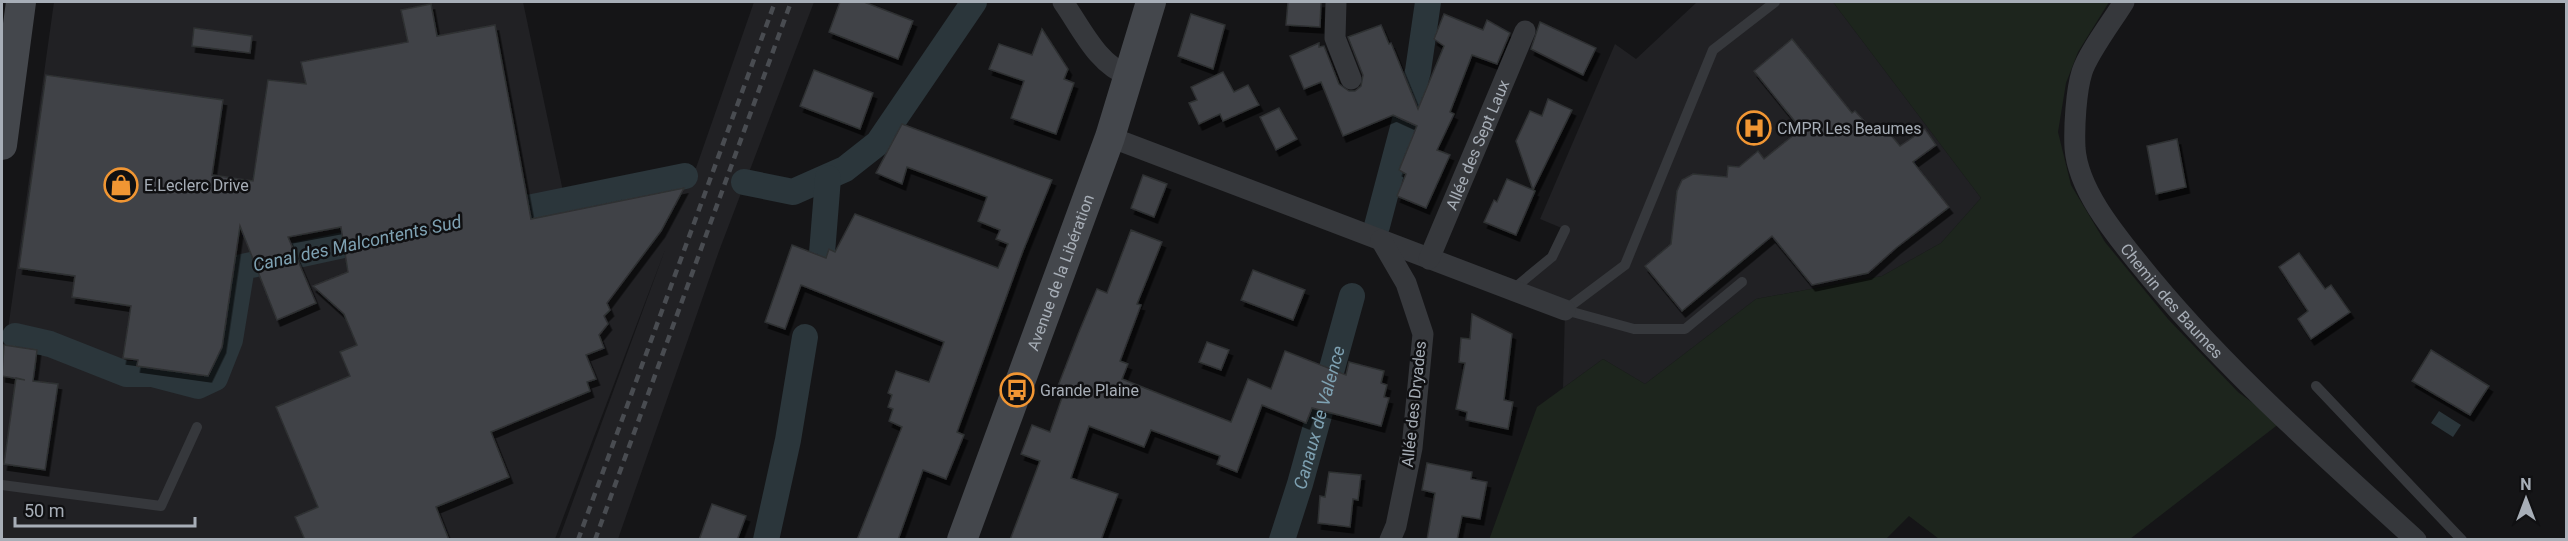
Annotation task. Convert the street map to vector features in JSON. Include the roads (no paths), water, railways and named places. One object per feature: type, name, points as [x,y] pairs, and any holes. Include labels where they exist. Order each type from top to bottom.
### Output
[{"type":"main road","points":[[2,145],[21,2]]},
{"type":"main road","name":"Avenue de la Libération","points":[[962,540],[1110,136],[1151,2]]},
{"type":"street","points":[[1063,2],[1100,57],[1114,70],[1129,76]]},
{"type":"street","points":[[1336,2],[1335,38],[1351,79]]},
{"type":"street","name":"Chemin des Baumes","points":[[2124,2],[2082,71],[2077,106],[2075,149],[2082,180],[2116,236],[2178,312],[2248,386],[2416,540]]},
{"type":"street","name":"Allée des Sept Laux","points":[[1429,259],[1525,31]]},
{"type":"street","points":[[1110,136],[1565,310]]},
{"type":"street","name":"Allée des Dryades","points":[[1380,240],[1406,283],[1423,334],[1412,448],[1396,526],[1390,540]]},
{"type":"lane","points":[[1565,310],[1625,265],[1713,50],[1775,2]]},
{"type":"lane","points":[[1512,290],[1552,256],[1565,230]]},
{"type":"lane","points":[[1565,310],[1634,329],[1685,329],[1742,282]]},
{"type":"lane","points":[[2316,386],[2462,540]]},
{"type":"lane","points":[[2,484],[161,507],[197,427]]},
{"type":"waterway","name":"Canal des Malcontents Sud","points":[[744,182],[793,192],[845,169],[878,143],[974,2]]},
{"type":"waterway","name":"Canaux de Valence","points":[[1377,226],[1418,71],[1428,2]]},
{"type":"waterway","name":"Canal des Malcontents Sud","points":[[494,215],[685,176]]},
{"type":"waterway","name":"Canal des Malcontents Sud","points":[[822,253],[828,178]]},
{"type":"waterway","name":"Canal des Malcontents Sud","points":[[15,336],[50,344],[126,374],[152,374],[198,386],[215,378],[230,340],[242,267],[376,238]]},
{"type":"waterway","name":"Canaux de Valence","points":[[1282,540],[1300,484],[1352,296]]},
{"type":"waterway","name":"Canal des Malcontents Sud","points":[[766,540],[788,440],[805,337]]},
{"type":"railway","points":[[578,540],[775,2]]},
{"type":"railway","points":[[595,540],[791,2]]},
{"type":"place","name":"CMPR Les Beaumes","points":[[1754,128]]},
{"type":"place","name":"E.Leclerc Drive","points":[[121,185]]},
{"type":"place","name":"Grande Plaine","points":[[1017,390]]}]
